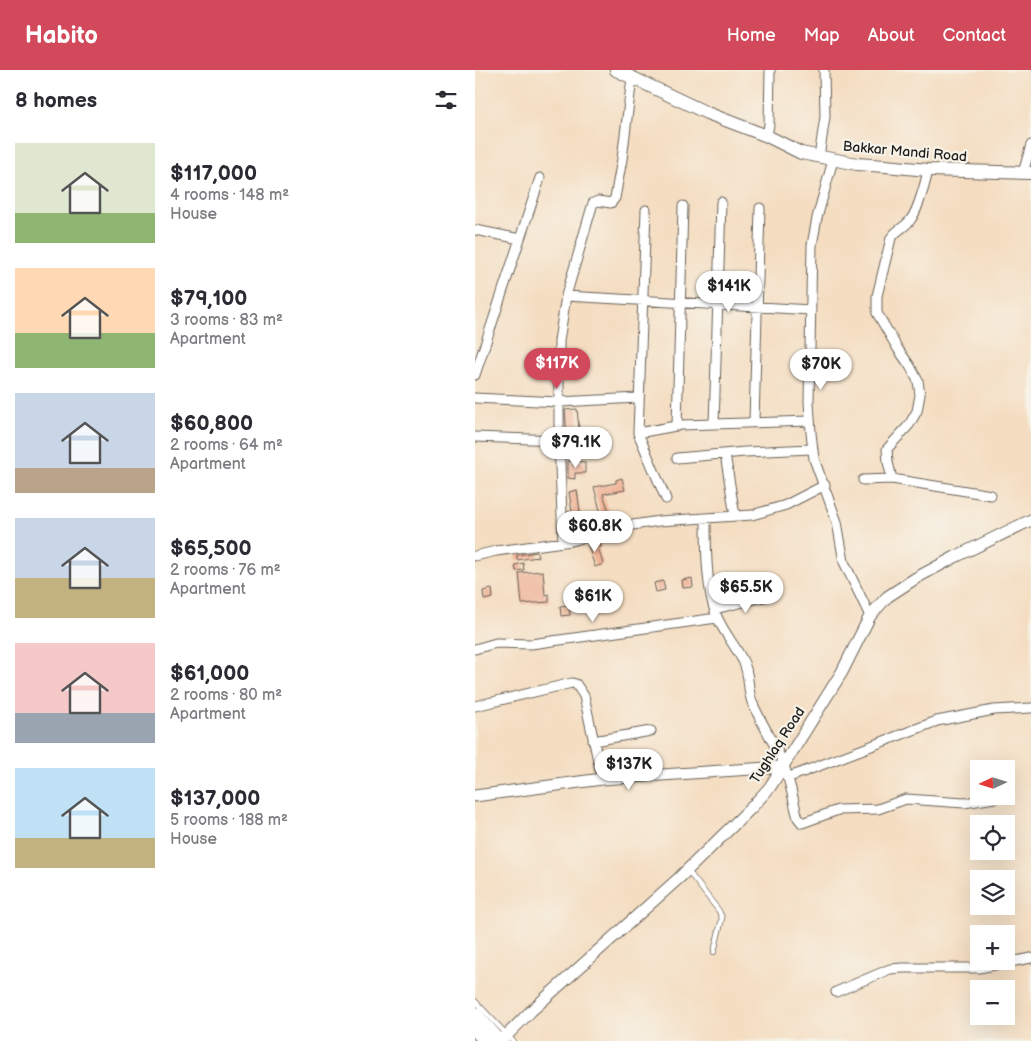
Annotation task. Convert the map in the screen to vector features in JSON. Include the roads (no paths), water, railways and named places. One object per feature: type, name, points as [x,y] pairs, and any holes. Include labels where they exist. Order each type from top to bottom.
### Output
[{"type":"main road","name":"Bakkar Mandi Road","points":[[615,70],[707,112],[767,136],[801,153],[857,164],[928,170],[1027,173]]},
{"type":"main road","points":[[475,1014],[505,1039]]},
{"type":"main road","points":[[475,1029],[486,1041]]},
{"type":"street","points":[[767,136],[770,70]]},
{"type":"street","points":[[819,156],[825,117],[826,89],[824,70]]},
{"type":"street","points":[[563,542],[559,440],[559,341],[566,296],[593,203],[598,200],[611,203],[615,198],[632,78]]},
{"type":"street","points":[[1027,173],[1031,145]]},
{"type":"street","points":[[833,160],[812,245],[810,421],[814,459],[837,522],[844,562],[870,616]]},
{"type":"street","points":[[892,479],[887,462],[887,449],[909,425],[917,411],[920,395],[919,387],[910,366],[877,313],[877,296],[891,238],[912,218],[926,184],[928,170]]},
{"type":"street","points":[[475,375],[540,178]]},
{"type":"street","points":[[714,424],[721,202]]},
{"type":"street","points":[[677,426],[683,206]]},
{"type":"street","points":[[753,422],[760,208]]},
{"type":"street","points":[[646,210],[638,432],[666,499]]},
{"type":"street","points":[[475,230],[520,239]]},
{"type":"street","points":[[566,296],[811,310]]},
{"type":"street","points":[[475,398],[559,402],[639,398]]},
{"type":"street","points":[[638,432],[677,426],[810,421]]},
{"type":"street","points":[[475,437],[559,440]]},
{"type":"street","points":[[677,458],[813,449]]},
{"type":"street","points":[[725,454],[735,516]]},
{"type":"street","points":[[863,480],[892,479],[991,495]]},
{"type":"street","points":[[475,556],[496,551],[563,542],[633,525],[752,515],[771,510],[825,485]]},
{"type":"street","points":[[706,518],[708,569],[716,613],[743,661],[747,671],[752,701],[787,778],[797,818],[801,823],[838,810],[878,809],[906,800],[970,802]]},
{"type":"street","name":"Tughlaq Road","points":[[505,1039],[531,1011],[687,870],[770,787],[842,672],[870,616],[887,597],[900,587],[955,557],[1031,520]]},
{"type":"street","points":[[475,649],[496,644],[531,644],[716,613],[771,596]]},
{"type":"street","points":[[475,706],[572,683],[576,684],[584,696],[602,779]]},
{"type":"street","points":[[787,778],[937,721],[994,710],[1031,708]]},
{"type":"street","points":[[593,741],[651,731]]},
{"type":"street","points":[[475,796],[602,779],[782,766]]},
{"type":"street","points":[[836,992],[890,970],[903,968],[979,968],[1031,958]]},
{"type":"lane","points":[[687,870],[719,911],[722,918],[714,952]]},
{"type":"lane","points":[[475,1001],[505,1039]]},
{"type":"lane","points":[[475,1038],[478,1041]]}]
